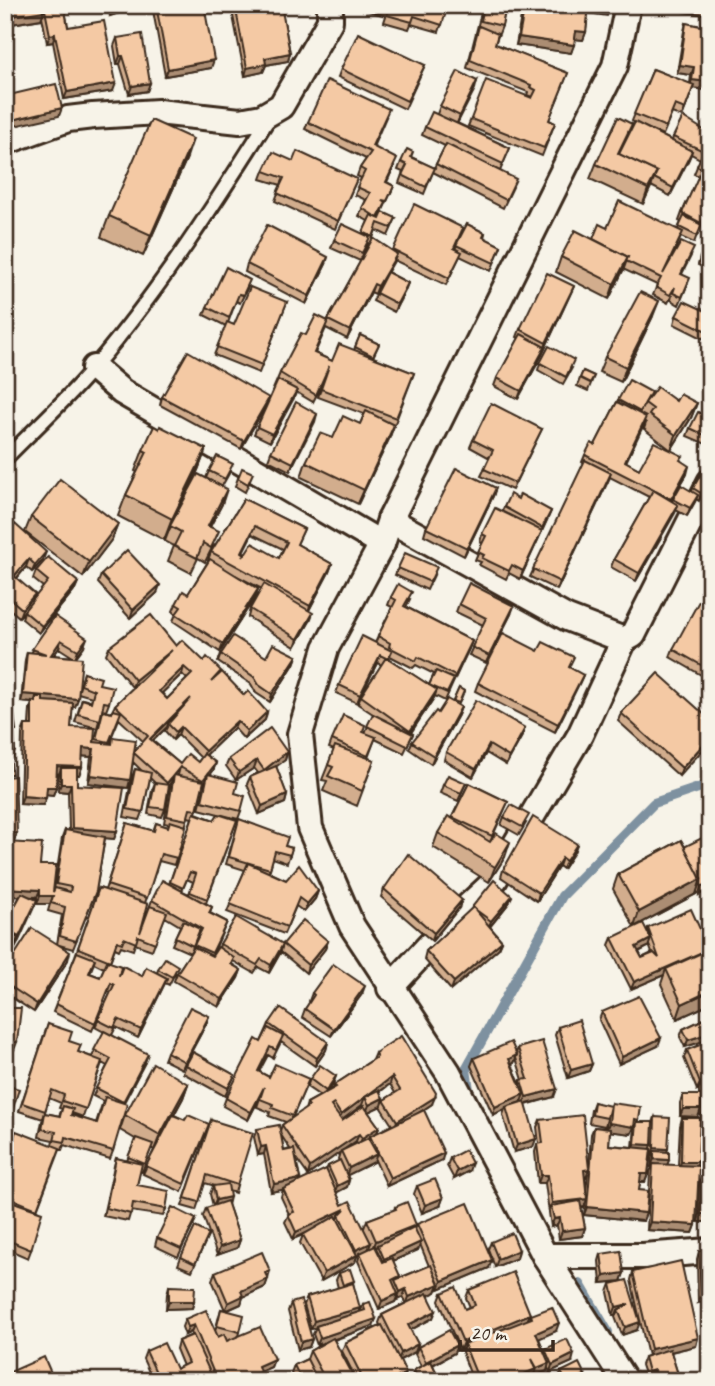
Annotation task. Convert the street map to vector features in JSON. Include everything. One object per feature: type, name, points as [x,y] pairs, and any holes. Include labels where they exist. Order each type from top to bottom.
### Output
[{"type":"street","points":[[5,142],[68,119],[93,116],[158,112],[240,121],[273,112],[281,106],[330,21],[330,5]]},
{"type":"street","points":[[625,1381],[545,1256],[448,1072],[390,988],[352,926],[310,828],[300,734],[326,648],[382,544],[390,520],[615,66],[628,5]]},
{"type":"street","points":[[94,368],[122,392],[382,544]]},
{"type":"street","points":[[390,988],[454,919],[492,884],[580,735],[624,640],[634,635],[710,482]]},
{"type":"street","points":[[390,520],[567,618],[624,640]]},
{"type":"street","points":[[545,1256],[643,1256],[710,1251]]},
{"type":"lane","points":[[5,459],[94,368],[216,202],[273,112]]},
{"type":"building","points":[[5,5],[44,5],[44,11],[5,17]]},
{"type":"building","points":[[44,5],[64,5],[68,27],[104,21],[116,83],[67,92],[55,34],[50,35]]},
{"type":"building","points":[[156,5],[204,5],[214,60],[168,69]]},
{"type":"building","points":[[235,5],[281,5],[290,53],[265,58],[266,64],[247,68]]},
{"type":"building","points":[[377,5],[448,5],[442,25],[414,16],[412,22],[387,15],[389,9]]},
{"type":"building","points":[[483,5],[506,5],[502,26],[481,21]]},
{"type":"building","points":[[525,5],[589,5],[586,32],[576,31],[574,45],[519,37]]},
{"type":"building","points":[[590,5],[611,5],[610,9]]},
{"type":"building","points":[[699,5],[710,5],[710,21],[704,20],[706,6]]},
{"type":"building","points":[[686,23],[710,28],[709,82],[692,80],[694,67],[680,65]]},
{"type":"building","points":[[479,26],[498,34],[495,44],[568,73],[549,120],[555,123],[544,148],[471,119],[486,80],[532,98],[536,90],[530,87],[531,85],[470,60]]},
{"type":"building","points":[[358,33],[425,65],[407,101],[341,69]]},
{"type":"building","points":[[142,34],[150,83],[132,86],[123,56],[120,56],[117,38]]},
{"type":"building","points":[[653,69],[694,85],[685,109],[675,105],[666,127],[634,114]]},
{"type":"building","points":[[458,71],[477,81],[460,116],[440,106]]},
{"type":"building","points":[[327,80],[389,109],[372,146],[397,159],[386,182],[394,186],[387,201],[382,200],[386,203],[378,218],[362,208],[370,193],[357,187],[365,171],[360,168],[371,152],[308,122]]},
{"type":"building","points":[[56,84],[62,108],[8,121],[5,115],[5,96]]},
{"type":"building","points":[[432,112],[510,148],[503,164],[425,127]]},
{"type":"building","points":[[618,117],[632,124],[618,153],[657,172],[648,189],[596,164]]},
{"type":"building","points":[[683,117],[710,134],[710,154],[673,137]]},
{"type":"building","points":[[151,120],[193,139],[151,235],[109,216]]},
{"type":"building","points":[[635,122],[692,151],[673,188],[654,178],[657,172],[619,154]]},
{"type":"building","points":[[446,144],[516,179],[506,200],[436,164]]},
{"type":"building","points":[[407,149],[413,152],[411,157],[435,168],[426,187],[402,175],[407,165],[401,162]]},
{"type":"building","points":[[297,151],[357,179],[338,221],[277,193],[284,178],[264,171],[273,152],[293,161]]},
{"type":"building","points":[[702,154],[710,157],[710,204],[701,223],[682,213],[702,168],[697,166]]},
{"type":"building","points":[[619,201],[683,232],[663,274],[681,242],[694,248],[681,274],[690,278],[682,297],[673,293],[675,287],[670,295],[656,287],[661,278],[626,261],[628,257],[593,239],[599,224],[607,228]]},
{"type":"building","points":[[414,204],[463,228],[454,248],[462,252],[449,278],[393,250]]},
{"type":"building","points":[[383,212],[396,218],[391,228],[378,223],[373,237],[363,232],[371,215],[380,219]]},
{"type":"building","points":[[684,216],[702,225],[697,236],[679,227]]},
{"type":"building","points":[[342,224],[370,237],[362,253],[334,240]]},
{"type":"building","points":[[467,224],[485,233],[483,237],[501,246],[494,263],[456,245]]},
{"type":"building","points":[[267,225],[328,257],[309,296],[247,264]]},
{"type":"building","points":[[575,230],[628,257],[614,284],[561,257]]},
{"type":"building","points":[[373,238],[397,254],[378,286],[374,284],[350,331],[328,320]]},
{"type":"building","points":[[710,238],[710,259],[709,261],[700,257]]},
{"type":"building","points":[[226,267],[250,280],[243,295],[239,294],[229,318],[207,307]]},
{"type":"building","points":[[387,272],[408,283],[397,304],[376,293]]},
{"type":"building","points":[[547,273],[574,286],[546,343],[520,329]]},
{"type":"building","points":[[250,287],[287,302],[262,365],[217,347],[227,322],[234,325]]},
{"type":"building","points":[[640,292],[659,301],[626,367],[605,357]]},
{"type":"building","points":[[684,301],[710,313],[710,333],[676,316]]},
{"type":"building","points":[[316,315],[328,321],[314,353],[332,361],[339,344],[414,373],[396,418],[321,389],[329,366],[316,395],[280,373],[301,333],[306,335]]},
{"type":"building","points":[[521,334],[545,347],[521,391],[497,378]]},
{"type":"building","points":[[360,335],[379,344],[373,356],[355,347]]},
{"type":"building","points":[[549,346],[574,360],[566,377],[540,363]]},
{"type":"building","points":[[188,351],[269,398],[244,441],[162,397]]},
{"type":"building","points":[[583,371],[594,376],[590,383],[580,378]]},
{"type":"building","points":[[278,380],[297,390],[272,434],[257,427]]},
{"type":"building","points":[[629,380],[651,392],[640,412],[618,400]]},
{"type":"building","points":[[657,387],[676,401],[680,394],[697,403],[676,435],[649,415],[653,409],[645,403]]},
{"type":"building","points":[[296,402],[317,414],[293,463],[271,452]]},
{"type":"building","points":[[617,402],[646,417],[625,461],[639,469],[654,442],[683,456],[680,460],[689,466],[671,499],[585,455],[591,443],[595,445]]},
{"type":"building","points":[[491,403],[542,429],[515,483],[484,469],[493,450],[473,440]]},
{"type":"building","points":[[366,411],[394,425],[364,490],[306,462],[320,433],[333,438],[343,416],[360,424]]},
{"type":"building","points":[[698,412],[710,418],[709,437],[690,428]]},
{"type":"building","points":[[154,426],[159,429],[160,426],[206,449],[172,519],[126,495],[147,452],[143,450]]},
{"type":"building","points":[[217,456],[233,464],[225,479],[209,471]]},
{"type":"building","points":[[585,460],[611,473],[560,582],[533,569]]},
{"type":"building","points":[[242,468],[253,473],[248,484],[238,478]]},
{"type":"building","points":[[456,468],[496,488],[467,548],[426,528]]},
{"type":"building","points":[[704,469],[710,473],[710,478],[701,493],[693,488]]},
{"type":"building","points":[[198,474],[227,489],[208,526],[219,531],[211,548],[203,543],[197,558],[174,546],[181,532],[170,526]]},
{"type":"building","points":[[60,479],[118,524],[89,562],[31,517]]},
{"type":"building","points":[[681,485],[698,495],[690,508],[673,499]]},
{"type":"building","points":[[653,490],[678,505],[639,573],[614,559]]},
{"type":"building","points":[[510,494],[518,499],[520,494],[551,511],[542,528],[504,507]]},
{"type":"building","points":[[244,499],[304,529],[297,544],[332,564],[310,606],[211,552]],"holes":[[[255,526],[287,542],[279,558],[252,543],[245,554],[242,552]]]},
{"type":"building","points":[[495,508],[542,531],[523,571],[512,565],[509,571],[482,558],[484,555],[478,552],[486,536],[482,534]]},
{"type":"building","points":[[15,524],[46,552],[35,565],[29,559],[14,576],[35,594],[22,609],[5,594],[5,535]]},
{"type":"building","points":[[127,550],[160,585],[133,610],[101,575]]},
{"type":"building","points":[[405,553],[437,567],[430,582],[398,568]]},
{"type":"building","points":[[48,557],[78,582],[42,626],[24,611],[48,581],[36,571]]},
{"type":"building","points":[[210,559],[258,589],[223,644],[176,614],[181,607],[176,604],[183,591],[188,594]]},
{"type":"building","points":[[469,583],[514,606],[489,656],[472,647],[486,618],[459,604]]},
{"type":"building","points":[[264,584],[313,613],[298,639],[250,609]]},
{"type":"building","points":[[398,584],[412,592],[404,606],[472,641],[455,676],[418,657],[416,661],[389,647],[390,643],[378,636],[396,600],[391,597]]},
{"type":"building","points":[[699,601],[710,607],[710,670],[673,649]]},
{"type":"building","points":[[151,615],[176,646],[182,640],[204,661],[207,657],[221,671],[211,682],[222,672],[244,695],[248,691],[267,712],[247,731],[237,721],[205,751],[181,727],[176,732],[168,724],[191,698],[150,739],[180,764],[188,754],[198,762],[204,754],[216,763],[203,780],[180,767],[167,783],[134,753],[130,780],[91,775],[94,749],[83,748],[82,767],[57,766],[56,787],[47,787],[46,798],[23,796],[25,725],[32,725],[32,701],[36,702],[36,697],[43,697],[43,701],[73,703],[71,727],[95,728],[94,742],[112,744],[113,737],[136,740],[134,752],[148,736],[115,705],[172,650],[135,680],[109,647]],"holes":[[[184,667],[192,674],[167,699],[159,691]]]},
{"type":"building","points":[[55,616],[87,638],[78,650],[61,640],[51,655],[82,658],[78,699],[23,694],[27,652],[46,654],[32,649]]},
{"type":"building","points":[[503,633],[538,651],[543,642],[574,657],[569,667],[583,675],[558,724],[478,683]]},
{"type":"building","points":[[233,636],[266,657],[273,644],[297,656],[272,694],[259,685],[254,677],[221,654]]},
{"type":"building","points":[[362,636],[392,651],[388,659],[380,655],[360,695],[339,685]]},
{"type":"building","points":[[5,649],[9,649],[5,685]]},
{"type":"building","points":[[385,659],[437,690],[410,731],[361,696]]},
{"type":"building","points":[[436,671],[454,679],[447,693],[429,685]]},
{"type":"building","points":[[84,673],[101,678],[99,684],[113,687],[109,703],[104,702],[100,720],[78,714],[82,699],[91,702],[94,690],[81,685]]},
{"type":"building","points":[[658,673],[705,715],[710,709],[710,737],[682,768],[621,713]]},
{"type":"building","points":[[459,688],[464,691],[459,703],[453,701]]},
{"type":"building","points":[[5,691],[11,691],[16,730],[5,730]]},
{"type":"building","points":[[447,699],[461,707],[434,756],[412,742]]},
{"type":"building","points":[[476,700],[525,728],[509,757],[489,745],[476,769],[446,752]]},
{"type":"building","points":[[113,710],[121,712],[109,742],[96,739],[103,711],[112,713]]},
{"type":"building","points":[[373,714],[413,734],[407,746],[367,726]]},
{"type":"building","points":[[343,715],[365,725],[363,732],[376,737],[368,756],[332,740]]},
{"type":"building","points":[[270,728],[287,752],[264,770],[257,760],[239,772],[229,759]]},
{"type":"building","points":[[5,732],[14,732],[15,751],[10,751],[12,774],[5,774]]},
{"type":"building","points":[[335,746],[374,760],[362,791],[328,776],[333,767],[328,765]]},
{"type":"building","points":[[276,766],[287,795],[262,806],[250,777]]},
{"type":"building","points":[[61,768],[77,768],[77,785],[124,788],[117,831],[72,828],[71,784],[61,784]]},
{"type":"building","points":[[135,769],[151,773],[143,812],[127,809]]},
{"type":"building","points":[[208,774],[238,782],[235,793],[245,796],[241,811],[202,801]]},
{"type":"building","points":[[174,775],[204,781],[197,810],[190,809],[187,820],[167,816]]},
{"type":"building","points":[[448,775],[466,783],[461,793],[443,785]]},
{"type":"building","points":[[15,776],[17,833],[5,833],[5,777]]},
{"type":"building","points":[[155,783],[169,785],[165,809],[150,807]]},
{"type":"building","points":[[469,783],[508,802],[492,836],[452,817]]},
{"type":"building","points":[[511,805],[529,815],[522,827],[504,817]]},
{"type":"building","points":[[194,813],[214,820],[218,814],[237,820],[207,899],[190,892],[196,874],[190,872],[183,888],[170,882]]},
{"type":"building","points":[[448,816],[490,842],[496,833],[510,842],[495,867],[438,833]]},
{"type":"building","points":[[533,817],[577,844],[566,861],[562,858],[539,893],[503,870]]},
{"type":"building","points":[[239,819],[288,837],[285,846],[292,848],[290,855],[275,851],[270,869],[229,857]]},
{"type":"building","points":[[170,821],[186,826],[177,858],[161,854],[147,898],[107,885],[127,823],[154,831],[156,823],[168,827]]},
{"type":"building","points":[[65,830],[105,837],[96,891],[76,941],[60,936],[65,907],[51,903],[53,896],[40,896],[40,890],[5,888],[5,842],[42,844],[40,865],[56,865],[53,892],[55,888],[70,892],[71,887],[56,884]]},
{"type":"building","points":[[702,838],[708,849],[710,848],[710,883],[701,887],[701,879],[684,847]]},
{"type":"building","points":[[681,840],[701,879],[639,912],[618,874]]},
{"type":"building","points":[[408,854],[462,900],[434,933],[384,889]]},
{"type":"building","points":[[248,863],[286,880],[299,865],[318,891],[307,904],[299,898],[287,927],[230,904]]},
{"type":"building","points":[[162,880],[212,907],[209,913],[227,922],[212,953],[194,945],[202,929],[152,900]]},
{"type":"building","points":[[494,880],[512,896],[491,921],[472,907]]},
{"type":"building","points":[[99,888],[148,904],[140,933],[150,906],[167,912],[155,943],[138,936],[136,943],[124,938],[122,943],[117,941],[110,961],[78,948]]},
{"type":"building","points":[[22,893],[37,900],[19,937],[5,930],[5,924]]},
{"type":"building","points":[[473,907],[502,941],[454,982],[426,951]]},
{"type":"building","points":[[691,909],[709,949],[634,982],[612,938],[643,923],[651,939],[636,947],[642,958],[654,953],[659,958],[648,928]]},
{"type":"building","points":[[236,917],[283,944],[271,965],[261,959],[257,965],[220,944]]},
{"type":"building","points":[[303,920],[328,941],[308,965],[283,944]]},
{"type":"building","points":[[183,921],[200,929],[193,946],[175,937]]},
{"type":"building","points":[[32,928],[70,952],[37,1004],[5,983],[5,970]]},
{"type":"building","points":[[5,932],[18,938],[5,962]]},
{"type":"building","points":[[194,947],[212,956],[218,947],[234,958],[231,964],[241,970],[222,999],[177,973]]},
{"type":"building","points":[[710,949],[710,991],[682,1004],[666,969]]},
{"type":"building","points":[[77,952],[95,959],[89,973],[100,977],[107,961],[121,966],[119,976],[123,966],[142,976],[146,967],[167,978],[141,1030],[118,1019],[114,1028],[98,1020],[114,985],[111,983],[95,1023],[56,1004]]},
{"type":"building","points":[[165,958],[178,966],[172,977],[158,969]]},
{"type":"building","points":[[333,964],[365,986],[334,1029],[305,1009],[314,995],[312,993]]},
{"type":"building","points":[[639,996],[661,1038],[622,1057],[602,1012]]},
{"type":"building","points":[[190,1007],[209,1016],[185,1062],[167,1052]]},
{"type":"building","points":[[5,1008],[21,1008],[17,1042],[5,1042]]},
{"type":"building","points":[[280,1008],[328,1042],[317,1058],[269,1024]]},
{"type":"building","points":[[710,1016],[710,1033],[688,1040],[683,1029]]},
{"type":"building","points":[[579,1020],[592,1064],[571,1070],[558,1027]]},
{"type":"building","points":[[48,1024],[72,1032],[69,1041],[81,1045],[78,1052],[102,1061],[86,1109],[62,1101],[64,1095],[52,1090],[45,1111],[22,1103]]},
{"type":"building","points":[[268,1028],[283,1036],[276,1050],[270,1047],[258,1071],[269,1077],[275,1064],[309,1079],[293,1116],[272,1108],[273,1104],[260,1099],[264,1087],[251,1112],[226,1098],[256,1039],[261,1042]]},
{"type":"building","points":[[104,1031],[148,1054],[123,1102],[96,1088],[111,1059],[94,1050]]},
{"type":"building","points":[[401,1036],[436,1093],[435,1097],[397,1121],[384,1100],[400,1090],[392,1077],[341,1115],[334,1104],[331,1106],[342,1121],[364,1106],[379,1127],[362,1138],[359,1134],[310,1167],[282,1125],[309,1106],[307,1103],[336,1087],[334,1085],[377,1057],[375,1053]]},
{"type":"building","points":[[542,1041],[557,1089],[526,1097],[521,1080],[528,1079],[518,1048]]},
{"type":"building","points":[[511,1042],[517,1055],[509,1059],[524,1094],[495,1107],[474,1058]]},
{"type":"building","points":[[705,1043],[710,1056],[710,1078],[700,1083],[687,1050]]},
{"type":"building","points":[[193,1052],[235,1075],[228,1088],[186,1065]]},
{"type":"building","points":[[153,1063],[188,1084],[160,1135],[125,1115]]},
{"type":"building","points":[[320,1065],[336,1076],[326,1091],[310,1079]]},
{"type":"building","points":[[710,1081],[710,1109],[704,1110],[702,1083]]},
{"type":"building","points":[[5,1085],[19,1089],[5,1134]]},
{"type":"building","points":[[379,1090],[383,1098],[369,1105],[365,1097]]},
{"type":"building","points":[[683,1095],[701,1095],[701,1109],[683,1109]]},
{"type":"building","points":[[105,1097],[127,1104],[113,1151],[66,1137],[65,1142],[54,1140],[56,1132],[42,1129],[45,1113],[60,1116],[63,1106],[73,1109],[71,1115],[97,1123]]},
{"type":"building","points":[[525,1101],[536,1139],[517,1145],[506,1107]]},
{"type":"building","points":[[594,1102],[610,1106],[607,1118],[592,1115]]},
{"type":"building","points":[[611,1103],[641,1107],[639,1120],[635,1119],[634,1127],[609,1123]]},
{"type":"building","points":[[424,1110],[444,1153],[390,1178],[370,1136]]},
{"type":"building","points":[[173,1115],[185,1120],[188,1115],[209,1124],[184,1184],[146,1166]]},
{"type":"building","points":[[583,1115],[589,1169],[584,1170],[587,1199],[552,1203],[548,1175],[541,1175],[537,1144],[543,1143],[540,1120]]},
{"type":"building","points":[[703,1116],[710,1116],[710,1136],[702,1136]]},
{"type":"building","points":[[655,1117],[670,1118],[668,1149],[654,1148]]},
{"type":"building","points":[[682,1118],[700,1118],[698,1162],[681,1162]]},
{"type":"building","points":[[211,1120],[253,1133],[237,1185],[207,1175],[199,1202],[185,1198]]},
{"type":"building","points":[[637,1122],[653,1122],[652,1145],[635,1144]]},
{"type":"building","points":[[279,1125],[284,1151],[294,1149],[300,1179],[274,1184],[266,1146],[261,1147],[257,1129]]},
{"type":"building","points":[[594,1127],[610,1129],[609,1145],[651,1149],[648,1174],[641,1174],[639,1190],[648,1191],[646,1213],[587,1207]]},
{"type":"building","points":[[16,1131],[60,1148],[37,1209],[5,1196],[5,1161]]},
{"type":"building","points":[[136,1138],[153,1144],[145,1164],[128,1157]]},
{"type":"building","points":[[368,1138],[377,1154],[349,1168],[341,1151]]},
{"type":"building","points":[[705,1142],[710,1142],[710,1156],[705,1156]]},
{"type":"building","points":[[465,1150],[472,1163],[457,1171],[450,1158]]},
{"type":"building","points":[[654,1151],[669,1152],[669,1160],[654,1159]]},
{"type":"building","points":[[116,1158],[142,1164],[137,1185],[169,1191],[166,1209],[133,1203],[131,1214],[106,1208]]},
{"type":"building","points":[[340,1160],[349,1180],[337,1186],[328,1166]]},
{"type":"building","points":[[653,1164],[699,1166],[696,1225],[650,1222]]},
{"type":"building","points":[[326,1169],[342,1205],[350,1201],[371,1243],[356,1250],[339,1215],[345,1209],[296,1232],[288,1214],[294,1212],[283,1189]]},
{"type":"building","points":[[701,1177],[710,1177],[710,1214],[700,1214]]},
{"type":"building","points":[[435,1179],[443,1198],[425,1205],[417,1186]]},
{"type":"building","points":[[228,1184],[230,1197],[216,1200],[213,1186]]},
{"type":"building","points":[[5,1199],[42,1212],[31,1250],[5,1239]]},
{"type":"building","points":[[227,1201],[240,1240],[220,1247],[206,1208]]},
{"type":"building","points":[[580,1201],[585,1228],[562,1231],[560,1218],[554,1219],[551,1206]]},
{"type":"building","points":[[407,1202],[416,1225],[376,1241],[367,1220]]},
{"type":"building","points":[[468,1203],[492,1260],[442,1281],[417,1224]]},
{"type":"building","points":[[172,1207],[196,1219],[181,1249],[157,1238]]},
{"type":"building","points":[[336,1216],[357,1255],[324,1273],[303,1235]]},
{"type":"building","points":[[195,1227],[209,1234],[195,1264],[181,1257]]},
{"type":"building","points":[[414,1227],[421,1242],[384,1259],[378,1245]]},
{"type":"building","points":[[512,1233],[519,1250],[498,1259],[491,1242]]},
{"type":"building","points":[[375,1246],[383,1262],[392,1258],[400,1276],[392,1280],[398,1294],[382,1301],[360,1253]]},
{"type":"building","points":[[621,1251],[624,1273],[604,1276],[601,1254]]},
{"type":"building","points":[[699,1251],[710,1251],[710,1320],[706,1320],[705,1294],[701,1295]]},
{"type":"building","points":[[262,1252],[270,1271],[265,1273],[268,1279],[241,1291],[243,1296],[228,1303],[215,1272]]},
{"type":"building","points":[[681,1261],[698,1338],[651,1349],[633,1272]]},
{"type":"building","points":[[431,1265],[439,1284],[409,1297],[406,1289],[400,1292],[395,1280]]},
{"type":"building","points":[[350,1269],[354,1281],[343,1285],[339,1273]]},
{"type":"building","points":[[513,1272],[530,1314],[463,1342],[442,1293],[456,1287],[465,1309],[475,1305],[469,1290]]},
{"type":"building","points":[[627,1280],[640,1322],[625,1327],[618,1310],[629,1304],[616,1307],[611,1284]]},
{"type":"building","points":[[353,1283],[360,1308],[314,1321],[307,1297]]},
{"type":"building","points":[[169,1286],[195,1287],[194,1301],[169,1301]]},
{"type":"building","points":[[427,1293],[436,1311],[408,1325],[418,1344],[401,1353],[382,1315]]},
{"type":"building","points":[[301,1300],[312,1339],[301,1342],[291,1303]]},
{"type":"building","points":[[370,1302],[376,1319],[320,1338],[316,1326],[365,1310],[363,1304]]},
{"type":"building","points":[[552,1307],[559,1323],[536,1333],[549,1363],[537,1368],[532,1359],[536,1369],[507,1381],[479,1381],[464,1344],[532,1318],[531,1315]]},
{"type":"building","points":[[221,1309],[244,1315],[240,1332],[217,1326]]},
{"type":"building","points":[[206,1310],[218,1337],[224,1334],[227,1341],[260,1327],[274,1359],[258,1366],[260,1372],[240,1381],[217,1381],[194,1325],[188,1327],[185,1319]]},
{"type":"building","points":[[382,1325],[406,1373],[391,1381],[364,1381],[345,1343]]},
{"type":"building","points":[[449,1330],[457,1345],[426,1362],[418,1347]]},
{"type":"building","points":[[193,1335],[214,1381],[160,1381],[146,1351],[164,1343],[176,1369],[188,1363],[178,1341]]},
{"type":"building","points":[[333,1338],[354,1377],[348,1381],[326,1381],[310,1351]]},
{"type":"building","points":[[567,1339],[574,1354],[552,1365],[545,1349]]},
{"type":"building","points":[[670,1349],[680,1381],[658,1381],[654,1370],[648,1372],[644,1357]]},
{"type":"building","points":[[44,1357],[54,1380],[14,1381],[10,1372]]},
{"type":"building","points":[[307,1359],[318,1381],[299,1381],[301,1380],[294,1365]]},
{"type":"building","points":[[431,1361],[440,1381],[419,1381],[414,1370]]},
{"type":"building","points":[[579,1363],[585,1375],[566,1381],[561,1372]]},
{"type":"waterway","points":[[470,1097],[466,1069],[562,896],[654,803],[710,784]]},
{"type":"waterway","points":[[580,1284],[608,1332]]}]
